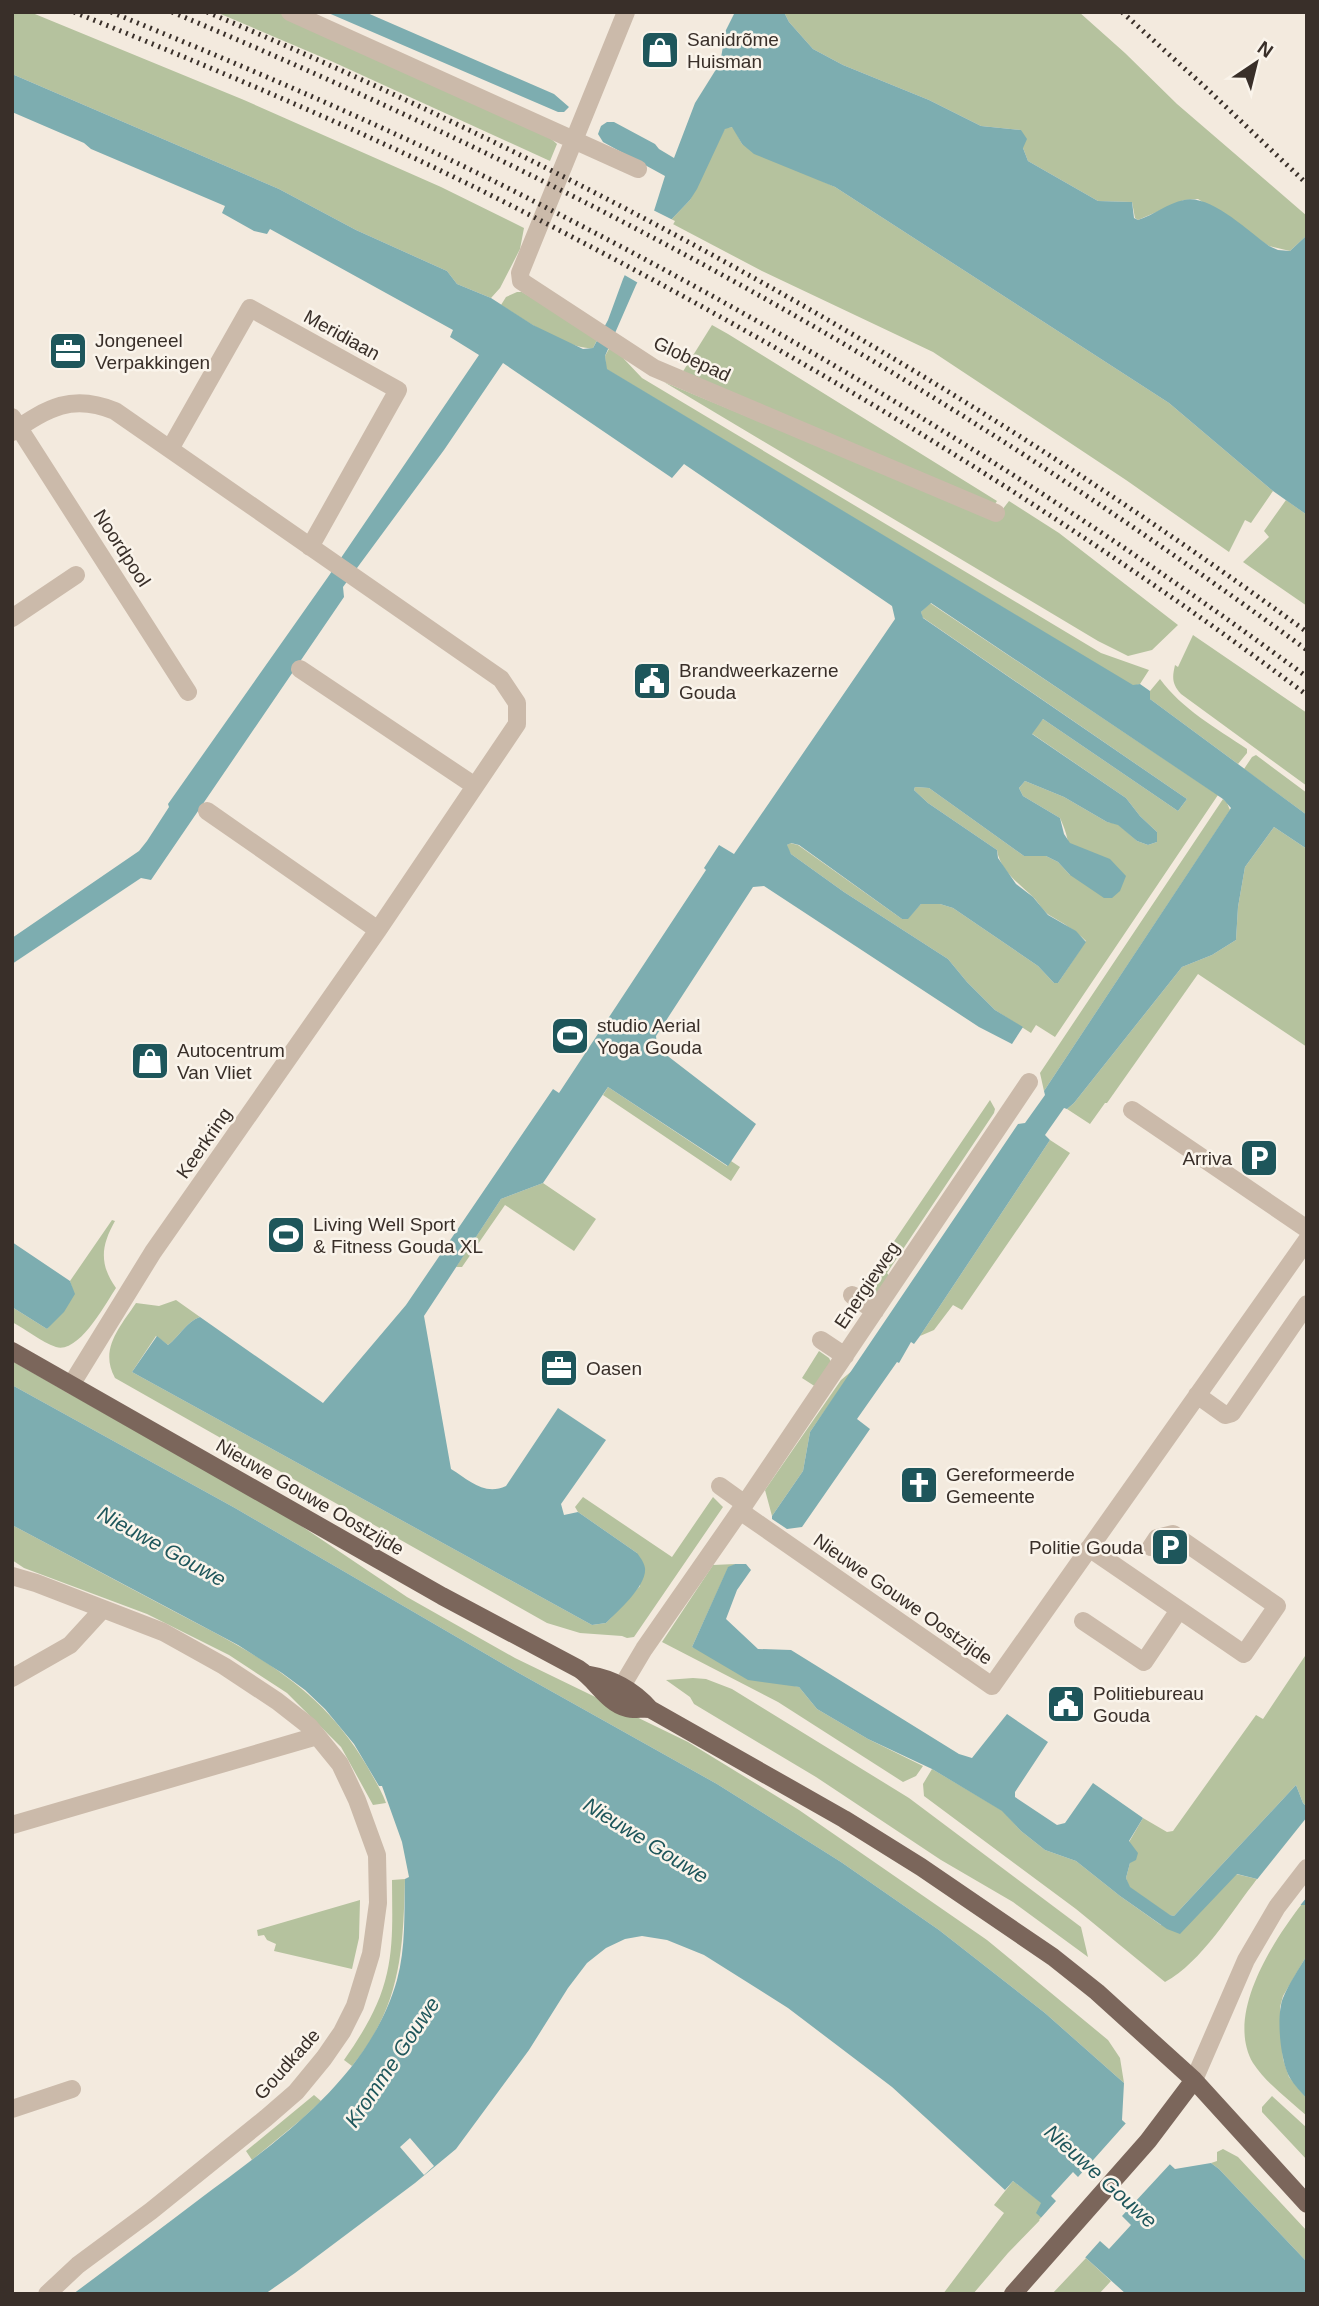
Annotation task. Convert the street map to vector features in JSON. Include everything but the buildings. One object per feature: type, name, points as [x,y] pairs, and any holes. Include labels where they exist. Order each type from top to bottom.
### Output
[{"type":"main road","name":"Nieuwe Gouwe Oostzijde","points":[[12,1351],[595,1681],[609,1698],[626,1708],[650,1709]]},
{"type":"main road","name":"Nieuwe Gouwe Oostzijde","points":[[595,1681],[605,1678],[622,1686],[637,1695],[650,1709],[844,1819],[921,1867],[1054,1957],[1194,2080],[1307,2204]]},
{"type":"main road","points":[[1013,2294],[1148,2141],[1194,2080]]},
{"type":"street","points":[[290,12],[638,169]]},
{"type":"street","points":[[576,140],[626,12]]},
{"type":"street","name":"Globepad","points":[[576,140],[520,273],[522,281],[654,368],[996,513]]},
{"type":"street","name":"Meridiaan","points":[[170,449],[250,308],[398,390],[310,547]]},
{"type":"street","points":[[15,426],[59,405],[74,402],[115,411],[310,547]]},
{"type":"street","name":"Noordpool","points":[[15,426],[188,692]]},
{"type":"street","name":"Keerkring","points":[[71,1385],[153,1252],[378,930],[517,724],[517,703],[501,679],[310,547]]},
{"type":"street","points":[[12,618],[76,575]]},
{"type":"street","points":[[300,669],[475,786]]},
{"type":"street","points":[[207,811],[378,930]]},
{"type":"street","name":"Energieweg","points":[[743,1508],[1029,1082]]},
{"type":"street","points":[[1132,1110],[1307,1228]]},
{"type":"street","name":"Nieuwe Gouwe Oostzijde","points":[[743,1508],[992,1686],[1307,1240]]},
{"type":"street","points":[[852,1295],[875,1311]]},
{"type":"street","points":[[1198,1395],[1225,1415],[1232,1413],[1307,1304]]},
{"type":"street","points":[[821,1340],[845,1356]]},
{"type":"street","points":[[622,1686],[644,1649],[743,1508],[720,1486]]},
{"type":"street","points":[[1089,1548],[1244,1654],[1277,1605],[1173,1534],[1157,1538],[1151,1547]]},
{"type":"street","name":"Goudkade","points":[[12,1576],[163,1632],[223,1666],[309,1726],[340,1764],[357,1800],[377,1855],[378,1903],[371,1954],[355,2006],[342,2032],[296,2092],[151,2211],[78,2265],[47,2294]]},
{"type":"street","points":[[12,1678],[70,1645],[103,1609]]},
{"type":"street","points":[[1083,1621],[1144,1662],[1180,1610]]},
{"type":"street","points":[[12,1825],[317,1736]]},
{"type":"street","points":[[1194,2080],[1246,1960],[1277,1907],[1307,1868]]},
{"type":"street","points":[[12,2109],[72,2089]]},
{"type":"green space","points":[[12,12],[30,12],[244,100],[441,187],[524,228],[520,249],[500,288],[491,298],[457,284],[447,271],[356,230],[279,189],[12,74]]},
{"type":"green space","points":[[216,12],[282,12],[548,136],[557,144],[550,161],[331,61]]},
{"type":"green space","points":[[784,12],[1079,12],[1177,104],[1307,216],[1307,235],[1290,251],[1269,246],[1198,199],[1184,200],[1138,220],[1135,218],[1132,202],[1098,201],[1028,161],[1021,130],[981,126],[929,100],[843,65],[813,49],[789,22]]},
{"type":"green space","points":[[733,127],[742,144],[835,187],[1169,403],[1273,491],[1251,523],[1245,520],[1229,552],[933,352],[762,271],[669,222],[690,200],[725,128]]},
{"type":"green space","points":[[522,292],[598,338],[593,348],[583,348],[559,339],[501,305],[506,297]]},
{"type":"green space","points":[[712,325],[997,501],[992,508],[682,373]]},
{"type":"green space","points":[[610,347],[620,350],[624,359],[642,378],[1101,653],[1149,670],[1140,684],[1133,686],[606,369],[605,356]]},
{"type":"green space","points":[[664,382],[995,519],[1009,501],[1059,533],[1178,625],[1152,650],[1128,656],[1098,641]]},
{"type":"green space","points":[[1286,500],[1307,515],[1307,606],[1243,562],[1269,537],[1264,531]]},
{"type":"green space","points":[[930,603],[1218,795],[1055,1037],[1036,1025],[1031,1033],[995,1010],[948,959],[844,892],[791,854],[786,846],[790,843],[798,845],[902,919],[908,918],[921,904],[940,904],[953,908],[1038,966],[1054,983],[1058,983],[1086,941],[1045,911],[1006,871],[997,850],[928,803],[914,790],[915,787],[929,788],[1024,856],[1046,856],[1058,862],[1070,875],[1069,846],[1060,818],[1023,796],[1019,788],[1025,781],[1064,797],[1107,822],[1118,824],[1137,841],[1148,845],[1157,842],[1157,832],[1126,798],[1031,733],[1043,719],[1178,811],[1187,799],[922,617],[921,612]]},
{"type":"green space","points":[[1193,635],[1307,713],[1307,786],[1181,694],[1173,674],[1175,665],[1178,667]]},
{"type":"green space","points":[[1160,679],[1189,709],[1247,749],[1238,764],[1150,699],[1150,691]]},
{"type":"green space","points":[[1256,755],[1307,793],[1307,815],[1244,769]]},
{"type":"green space","points":[[1223,799],[1230,810],[1044,1091],[1040,1073]]},
{"type":"green space","points":[[1274,827],[1307,849],[1307,1047],[1198,974],[1090,1124],[1067,1109],[1182,967],[1212,955],[1236,940],[1245,867]]},
{"type":"green space","points":[[608,1087],[727,1166],[731,1161],[740,1167],[731,1181],[603,1095]]},
{"type":"green space","points":[[990,1100],[995,1109],[994,1113],[887,1273],[891,1279],[877,1296],[861,1290]]},
{"type":"green space","points":[[1050,1140],[1070,1153],[962,1310],[953,1305],[934,1330],[920,1336]]},
{"type":"green space","points":[[543,1183],[596,1219],[574,1251],[505,1205],[462,1267],[456,1267],[501,1199]]},
{"type":"green space","points":[[112,1220],[115,1221],[104,1255],[107,1271],[116,1288],[91,1326],[74,1343],[56,1347],[12,1322],[12,1307],[47,1329],[74,1294],[70,1281]]},
{"type":"green space","points":[[176,1300],[200,1317],[191,1322],[168,1345],[156,1336],[132,1372],[592,1625],[606,1623],[640,1586],[637,1553],[578,1512],[575,1507],[583,1497],[672,1557],[713,1497],[723,1507],[634,1637],[580,1633],[547,1623],[115,1378],[109,1357],[110,1348],[136,1303],[159,1306]]},
{"type":"green space","points":[[819,1351],[831,1362],[816,1387],[802,1378]]},
{"type":"green space","points":[[12,1361],[291,1519],[407,1597],[515,1658],[688,1742],[799,1810],[987,1940],[1108,2040],[1120,2058],[1124,2083],[1045,2013],[939,1930],[841,1862],[717,1784],[517,1672],[235,1508],[12,1385]]},
{"type":"green space","points":[[853,1370],[810,1432],[803,1471],[772,1516],[765,1490],[841,1380]]},
{"type":"green space","points":[[12,1525],[224,1638],[278,1671],[326,1711],[367,1766],[386,1803],[373,1805],[341,1747],[287,1693],[229,1655],[147,1614],[24,1568],[12,1560]]},
{"type":"green space","points":[[735,1564],[728,1568],[692,1647],[782,1683],[799,1687],[817,1709],[868,1739],[923,1766],[916,1776],[903,1782],[778,1702],[662,1642],[713,1565]]},
{"type":"green space","points":[[1307,1653],[1307,1807],[1296,1785],[1174,1916],[1169,1915],[1129,1887],[1126,1878],[1130,1863],[1129,1842],[1143,1818],[1167,1832],[1173,1831],[1256,1715],[1263,1719]]},
{"type":"green space","points":[[706,1679],[732,1689],[909,1798],[1081,1927],[1088,1957],[1013,1902],[941,1860],[816,1777],[694,1704],[690,1697],[666,1680]]},
{"type":"green space","points":[[932,1769],[1003,1811],[1021,1831],[1045,1850],[1076,1861],[1161,1925],[1236,1874],[1257,1879],[1204,1949],[1179,1973],[1165,1982],[1076,1909],[924,1796],[923,1784]]},
{"type":"green space","points":[[405,1879],[403,1931],[390,2000],[381,2022],[352,2066],[344,2060],[370,2018],[387,1973],[392,1939],[392,1880]]},
{"type":"green space","points":[[360,1900],[359,1938],[352,1969],[274,1951],[276,1944],[267,1940],[264,1935],[258,1936],[257,1930]]},
{"type":"green space","points":[[1301,1905],[1307,1905],[1307,1955],[1283,1996],[1280,2018],[1283,2059],[1289,2077],[1307,2099],[1307,2116],[1271,2084],[1253,2063],[1246,2044],[1245,2023],[1248,2002],[1256,1980],[1277,1939]]},
{"type":"green space","points":[[314,2095],[321,2101],[252,2160],[246,2151]]},
{"type":"green space","points":[[1272,2096],[1307,2128],[1307,2160],[1262,2112],[1262,2107]]},
{"type":"green space","points":[[1223,2149],[1238,2157],[1307,2231],[1307,2262],[1211,2163],[1217,2161],[1217,2152]]},
{"type":"green space","points":[[1013,2181],[1042,2203],[1042,2218],[973,2294],[943,2294],[1004,2213],[994,2205]]},
{"type":"green space","points":[[1086,2258],[1111,2281],[1099,2294],[1052,2294]]},
{"type":"water","points":[[326,12],[365,12],[554,94],[569,107],[564,112],[558,112]]},
{"type":"water","points":[[735,12],[784,12],[789,22],[813,49],[843,65],[929,100],[981,126],[1021,130],[1027,139],[1023,148],[1028,161],[1098,201],[1132,202],[1134,218],[1138,220],[1178,202],[1194,200],[1217,208],[1278,250],[1290,251],[1307,235],[1307,515],[1273,491],[1169,403],[835,187],[754,154],[742,144],[732,127],[725,129],[690,200],[669,222],[636,285],[605,356],[607,369],[1133,685],[1140,684],[1150,691],[1150,699],[1307,815],[1307,849],[1274,827],[1245,867],[1236,940],[1212,955],[1182,967],[1074,1103],[1067,1109],[1064,1108],[1045,1135],[1050,1140],[920,1336],[914,1344],[911,1342],[899,1363],[897,1362],[857,1419],[870,1429],[802,1527],[787,1529],[772,1519],[772,1516],[803,1471],[810,1432],[1018,1124],[1025,1123],[1045,1095],[1044,1091],[1231,808],[1223,799],[931,603],[921,612],[923,618],[1187,799],[1178,811],[1043,719],[1032,734],[1126,798],[1157,832],[1157,842],[1148,845],[1137,841],[1118,825],[1107,822],[1064,797],[1025,781],[1019,788],[1023,796],[1060,818],[1064,834],[1070,843],[1110,859],[1126,876],[1120,891],[1112,898],[1104,898],[1070,875],[1058,862],[1046,856],[1024,856],[929,788],[915,787],[914,790],[928,803],[997,850],[998,858],[1016,884],[1033,897],[1048,915],[1076,931],[1086,942],[1058,983],[1054,983],[1038,966],[953,908],[940,904],[921,904],[908,919],[902,919],[799,845],[787,845],[791,854],[844,892],[948,959],[995,1010],[1023,1027],[1012,1044],[979,1027],[764,886],[753,887],[656,1036],[657,1046],[669,1057],[756,1124],[728,1166],[608,1087],[543,1183],[501,1199],[424,1316],[451,1469],[484,1488],[498,1489],[506,1486],[558,1408],[606,1440],[561,1504],[564,1515],[578,1512],[637,1553],[645,1568],[637,1590],[624,1605],[606,1623],[592,1625],[132,1372],[157,1336],[168,1345],[191,1322],[200,1317],[323,1403],[406,1305],[553,1089],[559,1093],[706,870],[704,868],[719,845],[734,854],[895,619],[892,606],[684,464],[672,478],[503,363],[444,450],[343,587],[344,597],[151,880],[141,878],[12,964],[12,938],[139,851],[147,841],[169,807],[168,804],[328,577],[479,355],[450,337],[453,330],[270,229],[267,234],[254,231],[222,213],[225,206],[12,112],[12,74],[279,189],[356,230],[447,271],[457,284],[491,298],[533,325],[583,349],[593,348],[608,320],[623,279],[653,214],[665,176],[603,142],[598,134],[601,126],[614,122],[655,144],[674,158],[695,103],[720,63],[726,30]]},
{"type":"water","points":[[12,1242],[70,1281],[75,1294],[64,1312],[47,1329],[12,1307]]},
{"type":"water","points":[[12,1385],[235,1508],[517,1672],[717,1784],[841,1862],[939,1930],[1045,2013],[1124,2083],[1122,2120],[1175,2169],[1211,2163],[1219,2169],[1307,2262],[1307,2294],[1126,2294],[1036,2213],[1041,2203],[1013,2181],[1005,2190],[892,2087],[788,2008],[704,1955],[667,1940],[642,1936],[625,1939],[606,1948],[587,1963],[529,2050],[456,2149],[415,2183],[265,2294],[73,2294],[261,2153],[318,2104],[343,2077],[366,2047],[384,2015],[397,1980],[403,1943],[405,1879],[409,1877],[402,1842],[382,1786],[379,1786],[354,1744],[305,1690],[238,1645],[12,1525]]},
{"type":"water","points":[[746,1564],[751,1570],[737,1590],[726,1619],[758,1649],[791,1650],[959,1754],[972,1758],[1007,1714],[1048,1742],[1015,1792],[1015,1797],[1057,1825],[1065,1823],[1093,1783],[1143,1818],[1129,1841],[1138,1853],[1136,1860],[1130,1863],[1126,1878],[1130,1887],[1170,1915],[1174,1916],[1296,1785],[1307,1807],[1307,1905],[1301,1905],[1257,1879],[1237,1874],[1180,1934],[1167,1929],[1076,1861],[1045,1850],[1002,1811],[932,1769],[868,1739],[817,1709],[799,1687],[748,1680],[692,1647],[728,1567]]},
{"type":"water","points":[[1307,1955],[1307,2099],[1287,2070],[1280,2026],[1283,1998]]},
{"type":"pier","points":[[651,209],[675,221],[640,284],[621,273]]},
{"type":"pier","points":[[1307,1817],[1307,1897],[1298,1908],[1255,1882]]},
{"type":"pier","points":[[1127,2122],[1171,2163],[1122,2216],[1131,2225],[1109,2249],[1100,2241],[1083,2260],[1039,2220],[1056,2201],[1051,2196],[1073,2172],[1078,2177]]},
{"type":"pier","points":[[410,2138],[434,2166],[424,2175],[400,2147]]},
{"type":"railway","points":[[74,12],[244,82],[412,157],[522,211],[726,320],[925,436],[1022,497],[1119,561],[1307,695]]},
{"type":"railway","points":[[111,12],[276,81],[438,154],[545,207],[742,313],[935,426],[1030,486],[1216,611],[1307,677]]},
{"type":"railway","points":[[172,12],[417,120],[578,199],[735,282],[877,363],[1003,441],[1126,522],[1307,650]]},
{"type":"railway","points":[[207,12],[352,75],[496,143],[636,214],[775,290],[911,369],[1045,453],[1177,540],[1307,632]]},
{"type":"railway","points":[[1122,12],[1307,184]]},
{"type":"place","name":"Sanidrõme Huisman","points":[[660,50]]},
{"type":"place","name":"Jongeneel Verpakkingen","points":[[68,351]]},
{"type":"place","name":"Brandweerkazerne Gouda","points":[[652,681]]},
{"type":"place","name":"studio Aerial Yoga Gouda","points":[[570,1036]]},
{"type":"place","name":"Autocentrum Van Vliet","points":[[150,1061]]},
{"type":"place","name":"Arriva","points":[[1259,1158]]},
{"type":"place","name":"Living Well Sport & Fitness Gouda XL","points":[[286,1235]]},
{"type":"place","name":"Oasen","points":[[559,1368]]},
{"type":"place","name":"Gereformeerde Gemeente","points":[[919,1485]]},
{"type":"place","name":"Politie Gouda","points":[[1170,1547]]},
{"type":"place","name":"Politiebureau Gouda","points":[[1066,1704]]},
{"type":"water label","name":"Nieuwe Gouwe","points":[[162,1546]]},
{"type":"water label","name":"Nieuwe Gouwe","points":[[646,1840]]},
{"type":"water label","name":"Kromme Gouwe","points":[[392,2062]]},
{"type":"water label","name":"Nieuwe Gouwe","points":[[1101,2176]]}]
